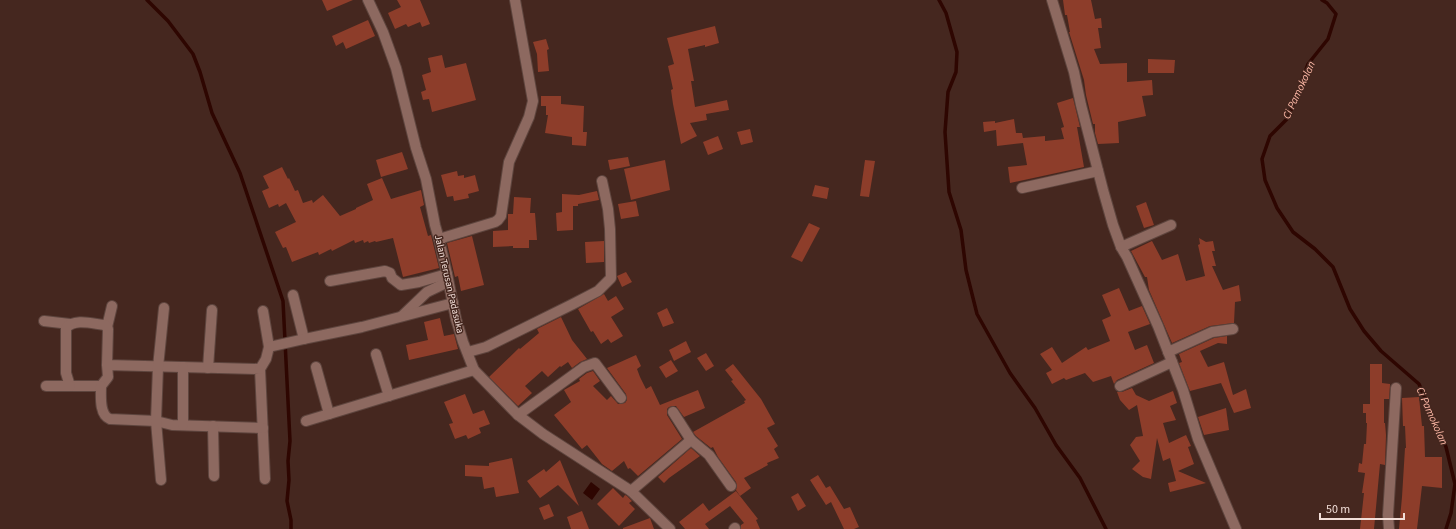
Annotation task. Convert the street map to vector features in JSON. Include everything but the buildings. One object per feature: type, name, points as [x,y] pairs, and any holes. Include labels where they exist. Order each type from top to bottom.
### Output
[{"type":"street","name":"Jalan Terusan Padasuka","points":[[368,0],[396,68],[409,122],[426,179],[435,225],[440,239],[461,336],[474,370],[518,415],[543,434],[631,491],[670,529]]},
{"type":"street","points":[[440,239],[495,222],[501,216],[509,162],[529,117],[533,101],[515,0]]},
{"type":"street","points":[[1052,0],[1074,72],[1081,105],[1113,225],[1172,362],[1183,390],[1198,439],[1233,528]]},
{"type":"street","points":[[1022,188],[1098,171]]},
{"type":"street","points":[[468,352],[486,347],[573,304],[598,291],[611,278],[610,229],[608,209],[602,181]]},
{"type":"street","points":[[1121,246],[1171,225]]},
{"type":"street","points":[[330,281],[385,270],[390,273],[392,278],[401,285],[448,278]]},
{"type":"street","points":[[401,318],[427,292],[448,278]]},
{"type":"street","points":[[293,295],[304,339]]},
{"type":"street","points":[[269,347],[401,318],[453,303]]},
{"type":"street","points":[[112,306],[107,327],[108,377],[101,386],[103,414],[106,418],[156,421],[172,425],[263,428]]},
{"type":"street","points":[[161,480],[156,421],[158,367],[164,308]]},
{"type":"street","points":[[208,368],[212,310]]},
{"type":"street","points":[[263,311],[269,347],[266,359],[260,369],[265,479]]},
{"type":"street","points":[[44,321],[70,324],[78,322],[105,325],[107,327]]},
{"type":"street","points":[[70,324],[66,328],[66,373],[70,386]]},
{"type":"street","points":[[1168,352],[1212,332],[1232,329]]},
{"type":"street","points":[[376,354],[388,396]]},
{"type":"street","points":[[1120,386],[1172,362]]},
{"type":"street","points":[[518,415],[584,367],[596,363],[621,398]]},
{"type":"street","points":[[107,365],[260,369]]},
{"type":"street","points":[[183,367],[183,425]]},
{"type":"street","points":[[316,367],[329,414]]},
{"type":"street","points":[[306,421],[474,370]]},
{"type":"street","points":[[46,386],[101,386]]},
{"type":"street","points":[[1389,529],[1388,515],[1396,388]]},
{"type":"street","points":[[673,412],[691,440],[709,456],[730,486]]},
{"type":"street","points":[[213,426],[214,476]]},
{"type":"street","points":[[631,491],[691,440]]},
{"type":"shaded area","points":[[591,482],[600,489],[592,500],[583,493]]},
{"type":"waterway","points":[[147,0],[168,21],[193,54],[212,113],[240,173],[283,301],[290,441],[287,501],[291,520],[291,529]]},
{"type":"waterway","points":[[939,0],[946,13],[957,52],[956,72],[948,92],[945,132],[949,192],[961,230],[966,270],[977,314],[1010,373],[1035,408],[1056,445],[1080,478],[1106,529]]},
{"type":"waterway","name":"Ci Pamokolan","points":[[1322,0],[1327,3],[1336,14],[1328,39],[1308,64],[1288,118],[1270,136],[1262,159],[1265,180],[1277,208],[1293,232],[1315,249],[1333,267],[1350,309],[1364,331],[1381,351],[1419,384],[1446,447],[1455,484],[1451,513],[1446,529]]}]
